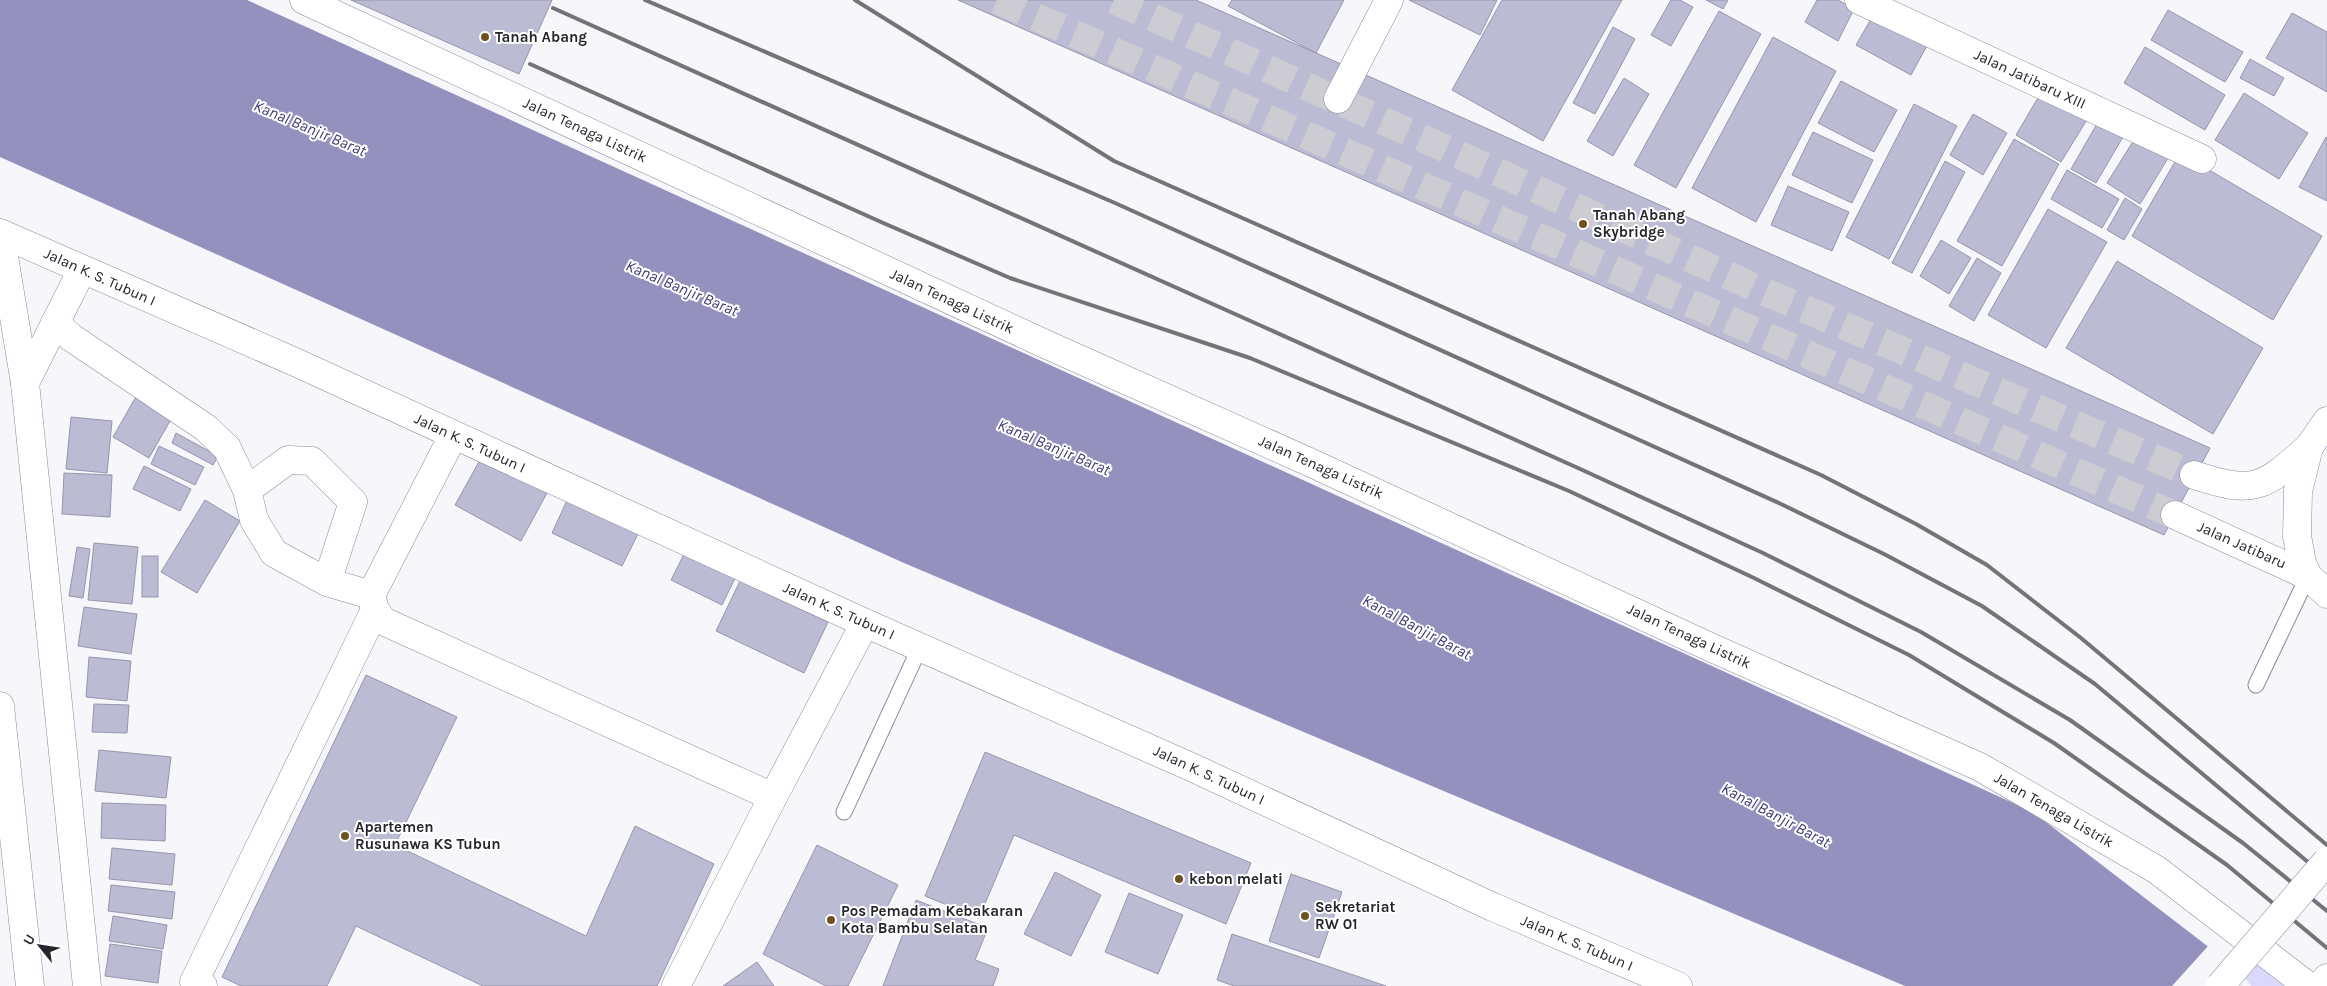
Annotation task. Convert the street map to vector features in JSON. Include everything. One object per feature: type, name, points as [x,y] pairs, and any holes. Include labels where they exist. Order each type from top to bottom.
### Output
[{"type":"street","name":"Jalan Tenaga Listrik","points":[[304,0],[1043,343],[1307,460],[1710,647],[1980,767],[2157,870],[2308,986]]},
{"type":"street","points":[[1338,99],[1389,0]]},
{"type":"street","name":"Jalan Jatibaru XIII","points":[[1859,0],[2202,159]]},
{"type":"street","points":[[0,233],[25,383],[86,986]]},
{"type":"street","name":"Jalan K. S. Tubun I","points":[[0,233],[294,362],[866,623],[1189,766],[1492,907],[1678,986]]},
{"type":"street","points":[[25,383],[82,270]]},
{"type":"street","points":[[55,323],[72,338],[206,428],[227,448],[247,490],[254,520],[274,553],[327,582],[373,603],[383,621],[772,797]]},
{"type":"street","points":[[2194,476],[2240,487],[2260,484],[2277,476],[2309,448],[2327,421]]},
{"type":"street","points":[[203,986],[194,982],[453,436]]},
{"type":"street","points":[[2309,448],[2298,491],[2295,523],[2299,549],[2317,585]]},
{"type":"street","points":[[247,490],[288,460],[312,461],[353,502],[327,582]]},
{"type":"street","name":"Jalan Jatibaru","points":[[2175,515],[2274,559],[2317,585]]},
{"type":"street","points":[[676,986],[772,797],[866,623]]},
{"type":"street","points":[[0,706],[30,986]]},
{"type":"street","points":[[2220,986],[2327,861]]},
{"type":"street","points":[[2320,986],[2327,978]]},
{"type":"lane","points":[[2256,685],[2317,585]]},
{"type":"lane","points":[[844,812],[920,646]]},
{"type":"shaded area","points":[[2268,949],[2309,986],[2249,986],[2232,965]]},
{"type":"water","name":"Kanal Banjir Barat","points":[[0,0],[247,0],[2033,812],[2232,965],[2249,986],[1905,986],[904,563],[0,157]]},
{"type":"pier","points":[[2209,945],[2234,964],[2251,986],[2172,986]]},
{"type":"building","name":"Tanah Abang","points":[[351,0],[552,0],[519,74]]},
{"type":"building","name":"Tanah Abang Skybridge","points":[[958,0],[1196,0],[2210,448],[2164,535]]},
{"type":"building","points":[[1232,0],[1344,0],[1316,53],[1228,6]]},
{"type":"building","points":[[1409,0],[1497,0],[1480,35]]},
{"type":"building","points":[[1502,0],[1622,0],[1543,141],[1452,90]]},
{"type":"building","points":[[1671,0],[1680,0],[1693,7],[1671,46],[1651,35]]},
{"type":"building","points":[[1706,0],[1728,0],[1723,9]]},
{"type":"building","points":[[1817,0],[1838,0],[1854,9],[1838,41],[1805,22]]},
{"type":"building","points":[[2168,10],[2243,52],[2225,82],[2151,40]]},
{"type":"building","points":[[1719,11],[1761,34],[1676,188],[1634,165]]},
{"type":"building","points":[[1875,12],[1929,42],[1911,75],[1856,45]]},
{"type":"building","points":[[2292,13],[2327,32],[2327,92],[2266,58]]},
{"type":"building","points":[[1613,27],[1635,39],[1595,114],[1573,103]]},
{"type":"building","points":[[1773,37],[1836,71],[1756,222],[1692,188]]},
{"type":"building","points":[[2145,47],[2225,95],[2205,130],[2124,83]]},
{"type":"building","points":[[2250,59],[2284,78],[2274,96],[2240,78]]},
{"type":"building","points":[[1624,78],[1649,94],[1613,156],[1587,141]]},
{"type":"building","points":[[1841,81],[1897,110],[1874,152],[1818,123]]},
{"type":"building","points":[[2042,91],[2088,118],[2061,162],[2016,135]]},
{"type":"building","points":[[2244,93],[2308,133],[2279,179],[2215,140]]},
{"type":"building","points":[[1914,104],[1957,126],[1889,259],[1846,237]]},
{"type":"building","points":[[1973,114],[2007,133],[1983,175],[1950,155]]},
{"type":"building","points":[[2102,115],[2127,130],[2096,183],[2071,169]]},
{"type":"building","points":[[1813,132],[1873,160],[1852,203],[1792,175]]},
{"type":"building","points":[[2137,135],[2170,155],[2140,204],[2107,183]]},
{"type":"building","points":[[2327,138],[2327,201],[2299,187]]},
{"type":"building","points":[[2014,139],[2059,164],[2002,266],[1957,241]]},
{"type":"building","points":[[2180,153],[2322,236],[2273,320],[2132,236]]},
{"type":"building","points":[[1945,161],[1965,172],[1912,273],[1892,263]]},
{"type":"building","points":[[2067,170],[2119,199],[2102,228],[2051,199]]},
{"type":"building","points":[[1788,186],[1849,212],[1832,251],[1771,225]]},
{"type":"building","points":[[2125,198],[2142,209],[2124,240],[2107,230]]},
{"type":"building","points":[[2048,209],[2107,242],[2046,348],[1988,315]]},
{"type":"building","points":[[1941,240],[1971,258],[1949,294],[1920,276]]},
{"type":"building","points":[[1977,258],[2001,273],[1974,321],[1949,306]]},
{"type":"building","points":[[2117,261],[2263,348],[2213,434],[2066,348]]},
{"type":"building","points":[[138,393],[174,414],[149,458],[113,437]]},
{"type":"building","points":[[71,417],[112,421],[107,473],[66,469]]},
{"type":"building","points":[[176,433],[218,456],[213,465],[172,443]]},
{"type":"building","points":[[159,446],[204,467],[195,485],[151,464]]},
{"type":"building","points":[[481,458],[547,493],[521,541],[455,505]]},
{"type":"building","points":[[144,466],[191,489],[180,511],[133,489]]},
{"type":"building","points":[[64,473],[112,475],[110,517],[62,514]]},
{"type":"building","points":[[569,496],[640,530],[622,566],[552,533]]},
{"type":"building","points":[[205,500],[240,521],[197,593],[161,572]]},
{"type":"building","points":[[94,543],[138,547],[132,604],[88,600]]},
{"type":"building","points":[[689,544],[739,570],[722,605],[671,580]]},
{"type":"building","points":[[77,547],[90,549],[83,598],[69,596]]},
{"type":"building","points":[[142,556],[158,556],[158,597],[142,597]]},
{"type":"building","points":[[740,581],[828,622],[804,673],[716,631]]},
{"type":"building","points":[[84,607],[137,614],[131,654],[78,646]]},
{"type":"building","points":[[89,657],[131,661],[127,701],[86,697]]},
{"type":"building","name":"Apartemen Rusunawa KS Tubun","points":[[366,675],[457,717],[395,845],[586,936],[635,826],[714,864],[657,986],[483,986],[356,926],[327,986],[241,986],[222,977]]},
{"type":"building","points":[[94,704],[129,705],[127,733],[92,732]]},
{"type":"building","points":[[99,750],[171,757],[166,798],[95,791]]},
{"type":"building","name":"kebon melati","points":[[985,752],[1251,863],[1226,924],[1014,835],[979,918],[925,896]]},
{"type":"building","points":[[102,803],[166,805],[165,841],[101,838]]},
{"type":"building","name":"Pos Pemadam Kebakaran Kota Bambu Selatan","points":[[817,845],[898,885],[848,986],[826,986],[763,954]]},
{"type":"building","points":[[112,848],[175,854],[172,885],[109,879]]},
{"type":"building","points":[[1055,872],[1101,895],[1071,956],[1024,934]]},
{"type":"building","name":"Sekretariat RW 01","points":[[1291,874],[1342,892],[1319,958],[1269,941]]},
{"type":"building","points":[[111,885],[175,892],[172,919],[108,911]]},
{"type":"building","points":[[1129,893],[1183,915],[1158,974],[1105,952]]},
{"type":"building","points":[[916,900],[988,928],[975,960],[999,969],[993,986],[883,986]]},
{"type":"building","points":[[113,916],[167,925],[163,949],[109,941]]},
{"type":"building","points":[[1232,934],[1386,986],[1234,986],[1217,980]]},
{"type":"building","points":[[110,944],[162,951],[158,983],[105,976]]},
{"type":"building","points":[[757,962],[774,986],[723,986]]},
{"type":"tunnel","points":[[997,0],[2175,515]]},
{"type":"tunnel","points":[[1114,0],[1765,292],[2194,475]]},
{"type":"railway","points":[[645,0],[1115,203],[1781,504],[1884,554],[1982,606],[2095,684],[2327,878]]},
{"type":"railway","points":[[855,0],[1114,161],[1821,475],[1916,524],[1987,565],[2081,638],[2327,845]]},
{"type":"railway","points":[[553,8],[1578,468],[1763,553],[1921,632],[2070,720],[2243,843],[2327,911]]},
{"type":"railway","points":[[530,64],[1010,278],[1250,358],[1569,491],[1754,578],[1909,655],[2054,743],[2227,865],[2327,948]]},
{"type":"place","name":"Tanah Abang","points":[[485,37]]},
{"type":"place","name":"Tanah Abang Skybridge","points":[[1583,224]]},
{"type":"place","name":"Apartemen Rusunawa KS Tubun","points":[[345,836]]},
{"type":"place","name":"kebon melati","points":[[1179,879]]},
{"type":"place","name":"Sekretariat RW 01","points":[[1305,916]]},
{"type":"place","name":"Pos Pemadam Kebakaran Kota Bambu Selatan","points":[[831,920]]}]
